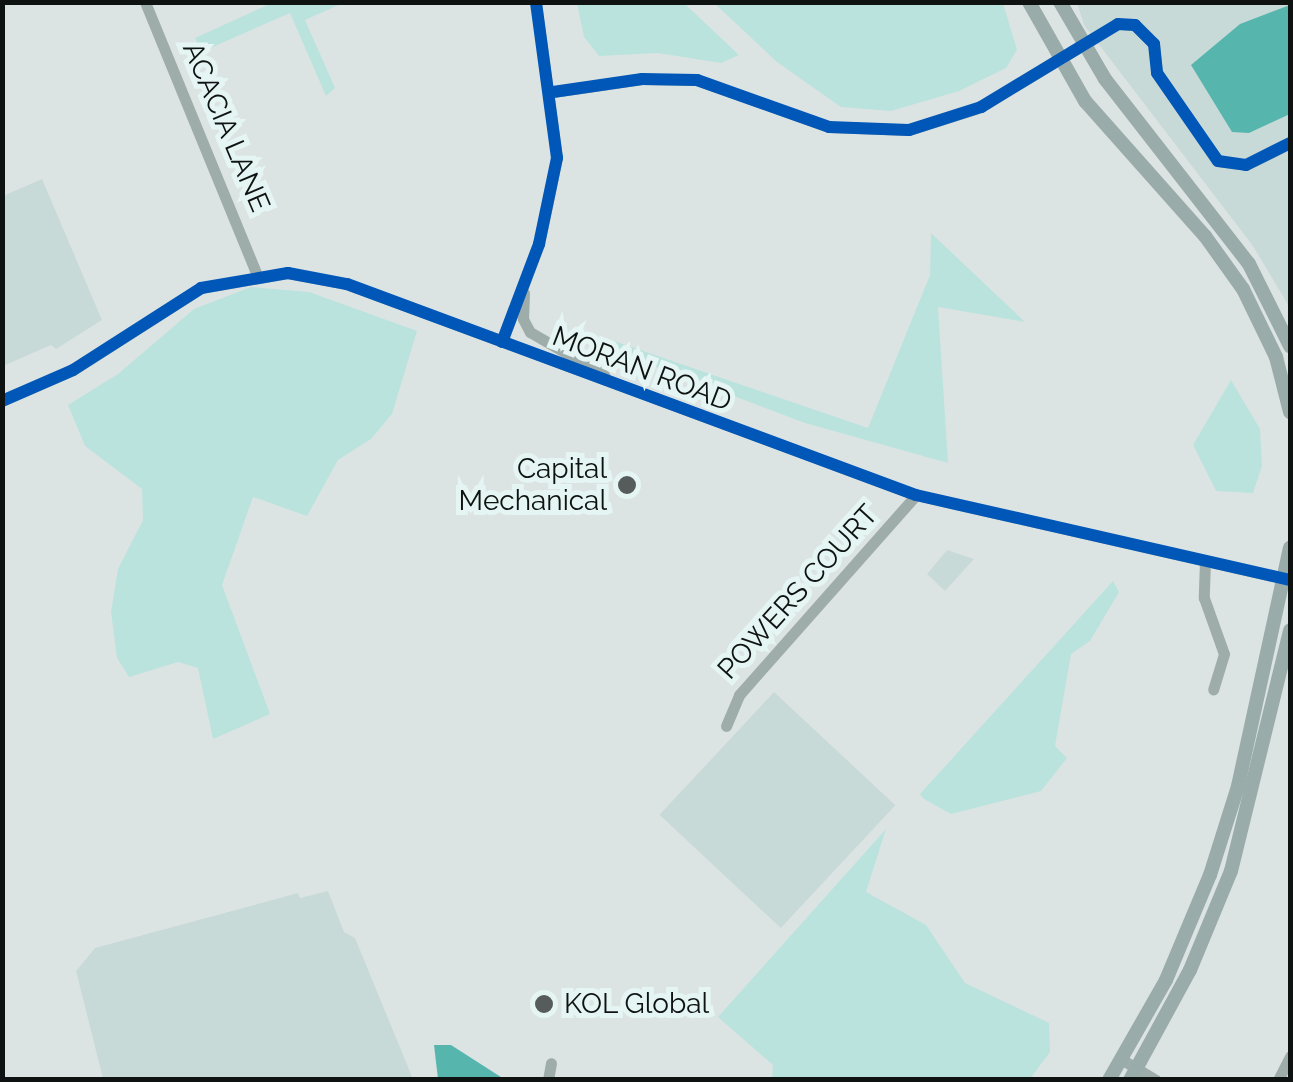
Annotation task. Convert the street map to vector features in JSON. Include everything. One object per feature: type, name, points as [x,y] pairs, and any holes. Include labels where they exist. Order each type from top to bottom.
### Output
[{"type":"main road","points":[[1029,2],[1057,60],[1230,268],[1266,332],[1290,412]]},
{"type":"main road","points":[[1060,2],[1081,44],[1249,264],[1290,346]]},
{"type":"main road","points":[[1109,1080],[1178,954],[1210,875],[1238,786],[1287,579],[1290,548]]},
{"type":"main road","points":[[1134,1074],[1190,970],[1231,871],[1290,630]]},
{"type":"street","name":"ACACIA LANE","points":[[145,2],[256,273]]},
{"type":"street","points":[[502,342],[554,186],[553,92],[536,2]]},
{"type":"street","points":[[553,92],[642,79],[697,80],[828,128],[909,130],[980,107],[1118,24],[1146,31],[1157,73],[1218,161],[1254,163],[1290,143]]},
{"type":"street","name":"MORAN ROAD","points":[[2,400],[72,370],[179,298],[256,273],[347,284],[916,495],[1287,579]]},
{"type":"street","points":[[524,284],[522,319],[530,332],[647,398]]},
{"type":"street","name":"POWERS COURT","points":[[726,726],[738,694],[916,495]]},
{"type":"street","points":[[1205,560],[1204,598],[1224,654],[1213,688]]},
{"type":"street","points":[[1278,1080],[1290,1056]]},
{"type":"street","points":[[1121,1059],[1134,1074],[1156,1080]]},
{"type":"street","points":[[548,1080],[551,1063]]},
{"type":"shaded area","points":[[274,2],[343,3],[305,20],[335,88],[326,96],[290,13],[201,52],[195,38]]},
{"type":"shaded area","points":[[577,3],[684,3],[739,55],[721,63],[658,53],[599,56],[584,37]]},
{"type":"shaded area","points":[[714,3],[1003,3],[1017,50],[1006,68],[959,91],[891,111],[841,107],[777,62]]},
{"type":"shaded area","points":[[1077,3],[1290,3],[1290,308],[1253,246],[1084,25]]},
{"type":"shaded area","points":[[42,179],[102,320],[56,349],[51,345],[3,366],[3,196]]},
{"type":"shaded area","points":[[931,233],[1025,322],[938,307],[948,463],[805,423],[612,350],[611,340],[868,428],[930,275]]},
{"type":"shaded area","points":[[251,287],[309,292],[417,331],[392,414],[371,439],[338,460],[307,516],[253,497],[222,585],[270,714],[213,739],[198,668],[178,662],[129,677],[117,658],[111,612],[118,569],[143,520],[142,489],[85,446],[68,405],[118,374],[194,309]]},
{"type":"shaded area","points":[[1231,380],[1260,429],[1262,466],[1253,493],[1216,491],[1193,445]]},
{"type":"shaded area","points":[[947,550],[974,559],[945,591],[927,574]]},
{"type":"shaded area","points":[[1113,581],[1119,592],[1090,641],[1071,654],[1055,746],[1067,758],[1041,791],[951,814],[924,799],[920,794]]},
{"type":"shaded area","points":[[774,692],[895,805],[781,928],[659,815]]},
{"type":"shaded area","points":[[886,829],[866,892],[926,925],[965,983],[1049,1023],[1050,1052],[1030,1079],[772,1079],[773,1065],[718,1017]]},
{"type":"shaded area","points":[[328,891],[344,932],[355,938],[413,1079],[103,1079],[76,971],[95,948],[298,893],[300,898]]},
{"type":"water","points":[[1290,5],[1290,114],[1249,133],[1232,132],[1191,65],[1240,24]]},
{"type":"water","points":[[434,1045],[451,1045],[504,1079],[438,1079]]},
{"type":"cycle path","points":[[502,342],[539,244],[557,158],[536,2]]},
{"type":"cycle path","points":[[553,92],[642,79],[697,80],[829,127],[909,130],[981,107],[1118,24],[1135,25],[1154,44],[1157,73],[1218,161],[1246,165],[1290,143]]},
{"type":"cycle path","points":[[2,401],[73,370],[201,288],[288,273],[347,284],[916,495],[1290,580]]},
{"type":"place","name":"Capital Mechanical","points":[[627,485]]},
{"type":"place","name":"KOL Global","points":[[544,1004]]}]
